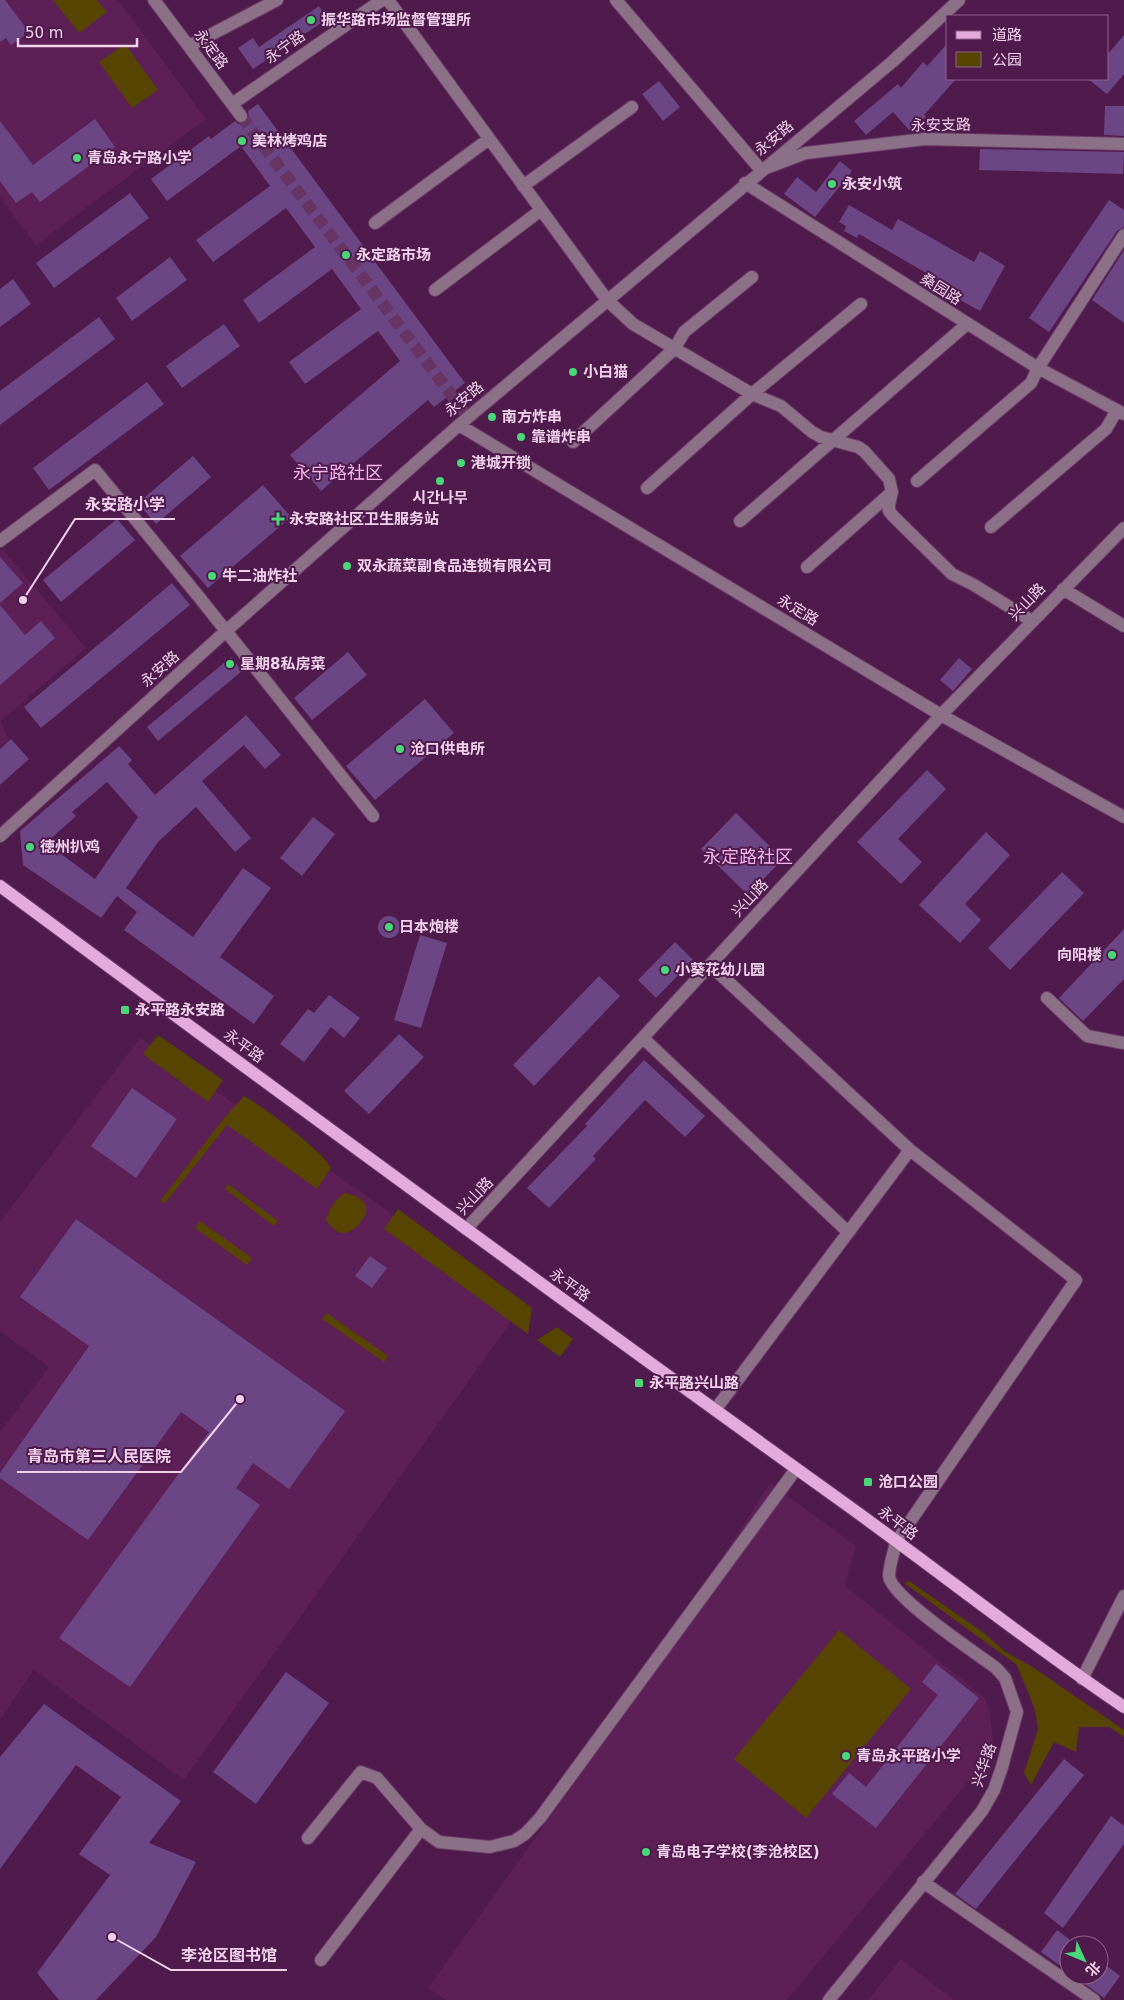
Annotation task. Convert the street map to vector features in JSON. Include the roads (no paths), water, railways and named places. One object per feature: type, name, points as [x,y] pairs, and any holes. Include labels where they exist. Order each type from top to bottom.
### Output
[{"type":"main road","name":"永平路","points":[[0,886],[1082,1679],[1124,1707]]},
{"type":"street","name":"永定路","points":[[154,0],[241,116]]},
{"type":"street","points":[[189,46],[277,0]]},
{"type":"street","name":"永宁路","points":[[232,104],[382,0]]},
{"type":"street","points":[[388,0],[607,300],[633,324],[752,394],[781,406],[812,432],[858,447],[864,451],[889,479],[892,492],[889,511],[893,516],[952,574],[974,585],[1032,621]]},
{"type":"street","points":[[616,0],[761,170]]},
{"type":"street","name":"永安路","points":[[0,836],[226,631],[459,425],[745,183],[892,62],[959,0]]},
{"type":"street","points":[[524,186],[632,107]]},
{"type":"street","points":[[375,223],[489,139]]},
{"type":"street","name":"永安支路","points":[[761,170],[806,153],[924,139],[1124,144]]},
{"type":"street","name":"桑园路","points":[[745,183],[1038,368],[1120,412]]},
{"type":"street","points":[[435,290],[541,210]]},
{"type":"street","points":[[917,481],[1031,383],[1038,368],[1124,236]]},
{"type":"street","points":[[573,442],[675,348],[684,332],[752,277]]},
{"type":"street","points":[[647,488],[752,394],[861,304]]},
{"type":"street","points":[[740,521],[968,324]]},
{"type":"street","points":[[992,526],[1106,429],[1120,412]]},
{"type":"street","name":"永定路","points":[[459,425],[941,715],[1124,817]]},
{"type":"street","points":[[0,541],[95,470],[373,816]]},
{"type":"street","points":[[806,567],[892,492]]},
{"type":"street","name":"兴山路","points":[[466,1229],[941,715],[1124,528]]},
{"type":"street","points":[[1063,589],[1124,626]]},
{"type":"street","points":[[710,965],[910,1150],[1076,1280],[896,1542]]},
{"type":"street","points":[[1047,998],[1087,1036],[1124,1043]]},
{"type":"street","points":[[643,1038],[848,1232]]},
{"type":"street","points":[[715,1410],[910,1150]]},
{"type":"street","points":[[308,1838],[361,1772],[377,1778],[420,1829],[438,1842],[490,1847],[514,1841],[524,1834],[546,1810],[796,1469]]},
{"type":"street","name":"兴华路","points":[[829,2000],[982,1810],[994,1790],[1017,1712],[1001,1673],[925,1615],[892,1586],[889,1576],[896,1542]]},
{"type":"street","points":[[1082,1679],[1124,1596]]},
{"type":"street","points":[[321,1960],[420,1829]]},
{"type":"street","points":[[923,1882],[1094,2000]]},
{"type":"tunnel","points":[[241,116],[468,417]]},
{"type":"place","name":"振华路市场监督管理所","points":[[311,20]]},
{"type":"place","name":"美林烤鸡店","points":[[242,141]]},
{"type":"place","name":"青岛永宁路小学","points":[[77,158]]},
{"type":"place","name":"永安小筑","points":[[832,184]]},
{"type":"place","name":"永定路市场","points":[[346,255]]},
{"type":"place","name":"小白猫","points":[[573,372]]},
{"type":"place","name":"南方炸串","points":[[492,417]]},
{"type":"place","name":"靠谱炸串","points":[[521,437]]},
{"type":"place","name":"港城开锁","points":[[461,463]]},
{"type":"place","name":"시간나무","points":[[440,481]]},
{"type":"place","name":"永安路社区卫生服务站","points":[[278,519]]},
{"type":"place","name":"双永蔬菜副食品连锁有限公司","points":[[347,566]]},
{"type":"place","name":"牛二油炸社","points":[[212,576]]},
{"type":"place","name":"永安路小学","points":[[23,600]]},
{"type":"place","name":"星期8私房菜","points":[[230,664]]},
{"type":"place","name":"沧口供电所","points":[[400,749]]},
{"type":"place","name":"徳州扒鸡","points":[[30,847]]},
{"type":"place","name":"日本炮楼","points":[[389,927]]},
{"type":"place","name":"向阳楼","points":[[1112,955]]},
{"type":"place","name":"小葵花幼儿园","points":[[665,970]]},
{"type":"place","name":"永平路永安路","points":[[125,1010]]},
{"type":"place","name":"永平路兴山路","points":[[639,1383]]},
{"type":"place","name":"青岛市第三人民医院","points":[[240,1399]]},
{"type":"place","name":"沧口公园","points":[[868,1482]]},
{"type":"place","name":"青岛永平路小学","points":[[846,1756]]},
{"type":"place","name":"青岛电子学校(李沧校区)","points":[[646,1852]]},
{"type":"place","name":"李沧区图书馆","points":[[112,1937]]},
{"type":"district","name":"永宁路社区","points":[[338,473]]},
{"type":"district","name":"永定路社区","points":[[748,857]]}]
